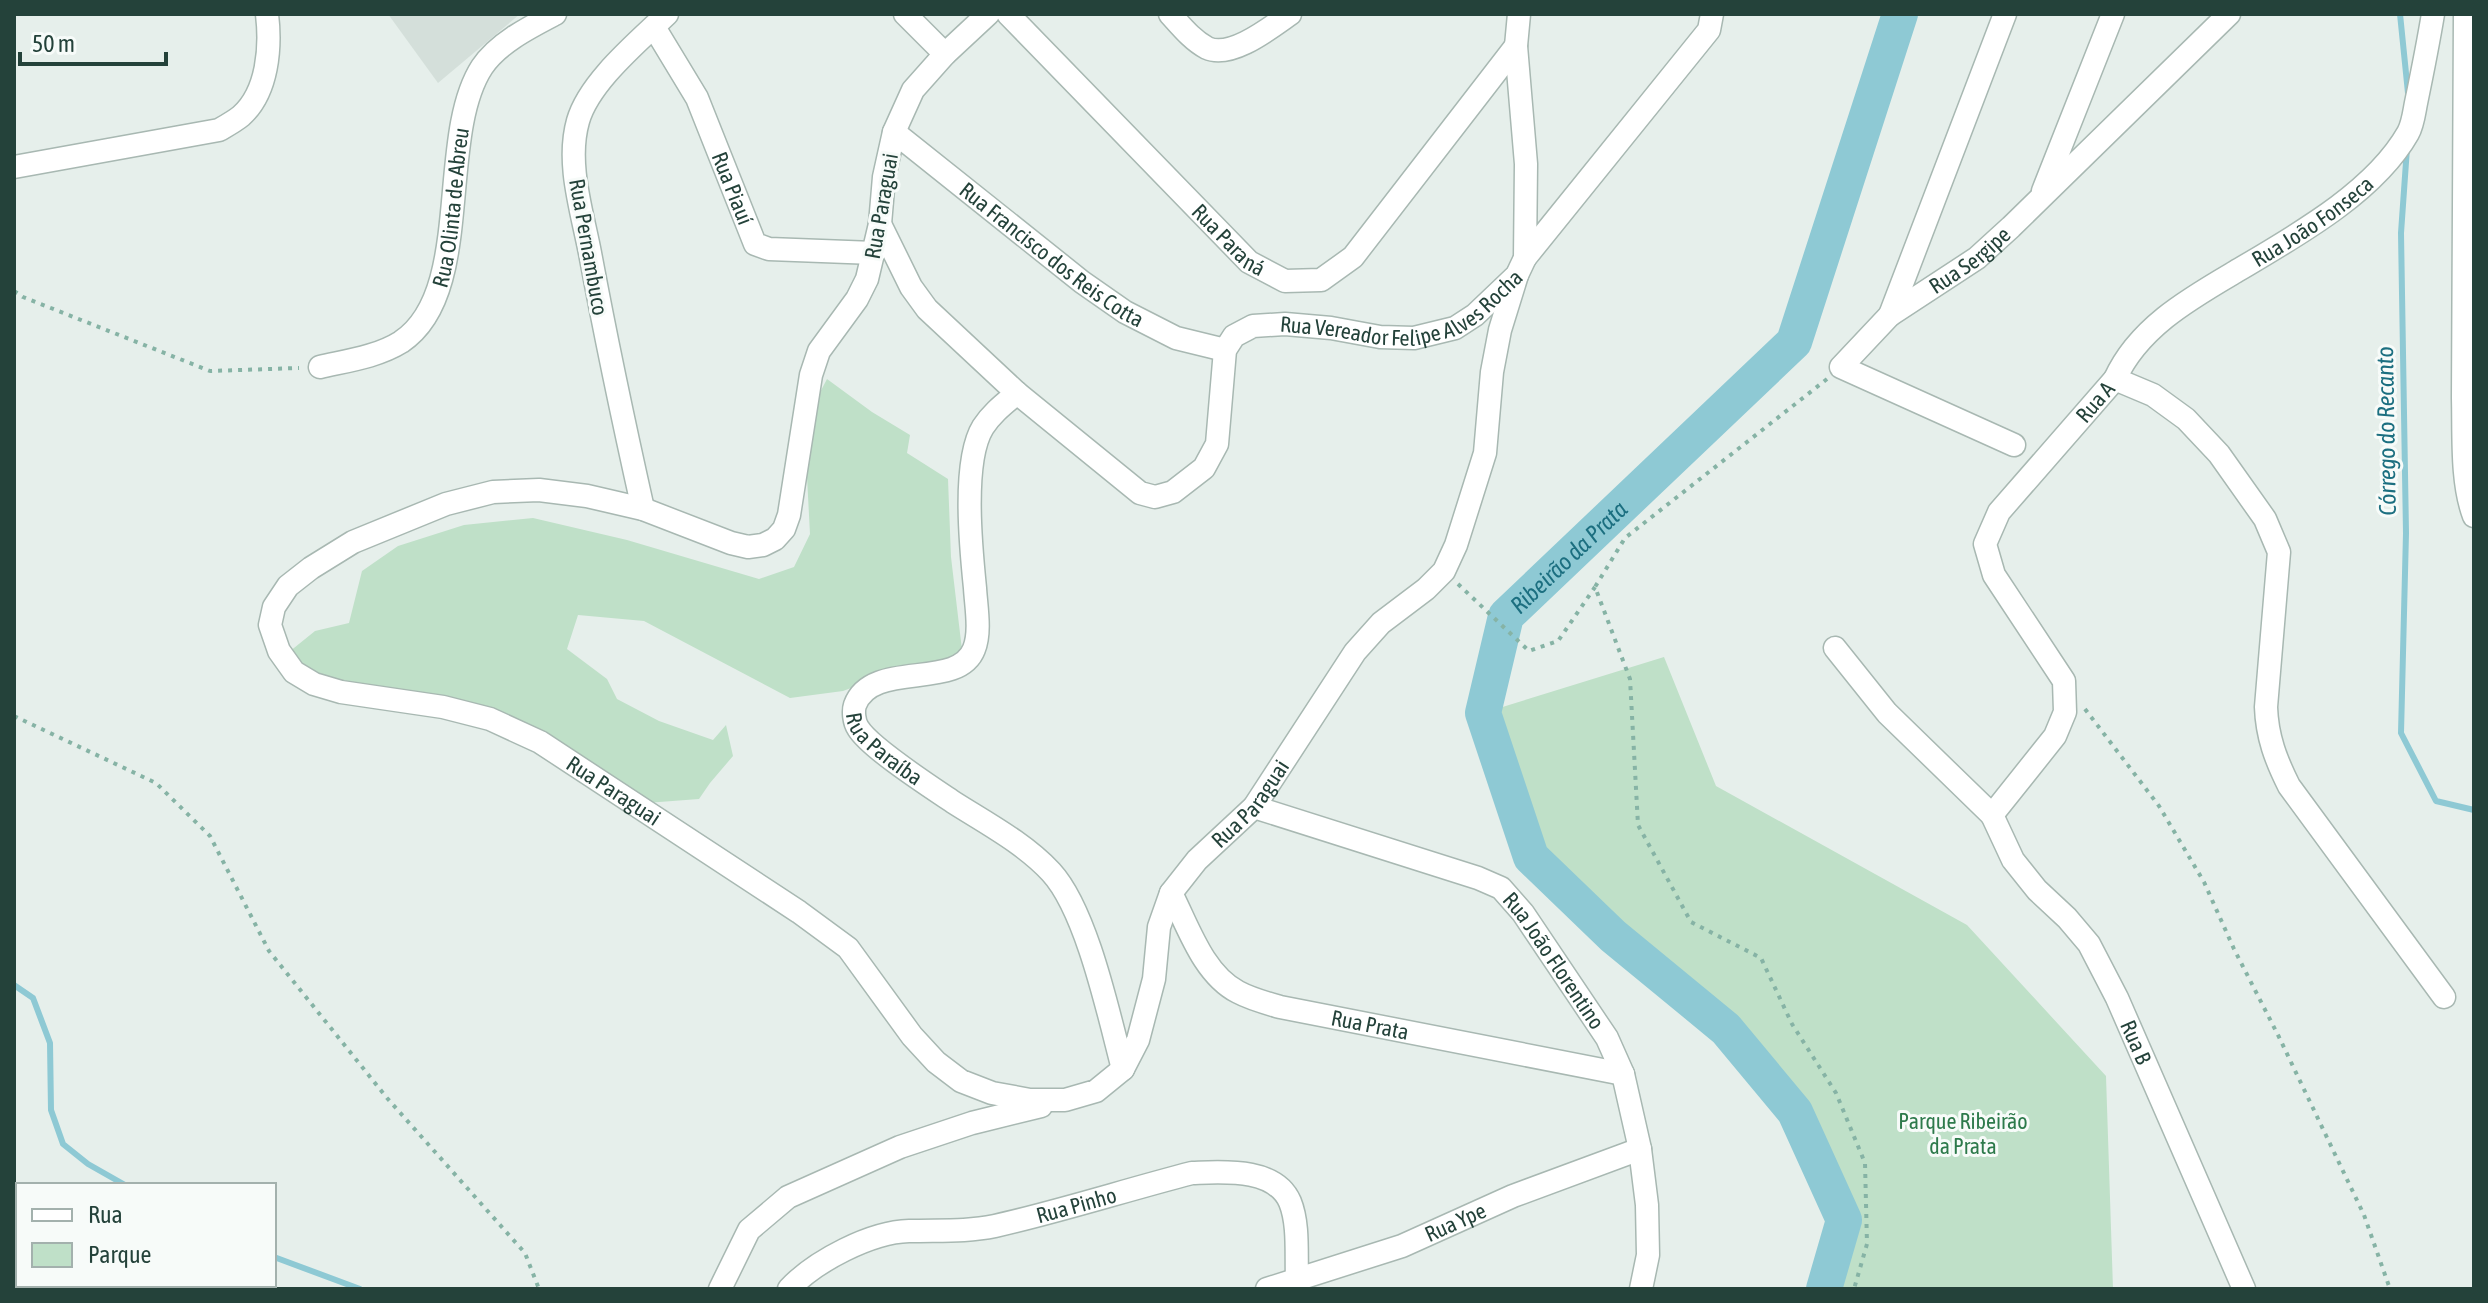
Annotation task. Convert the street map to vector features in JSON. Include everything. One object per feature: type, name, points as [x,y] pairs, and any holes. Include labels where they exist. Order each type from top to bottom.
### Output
[{"type":"street","points":[[14,167],[219,130],[241,116],[254,99],[268,56],[267,14]]},
{"type":"street","name":"Rua Olinta de Abreu","points":[[320,367],[377,353],[402,341],[420,324],[435,298],[444,271],[470,94],[482,68],[499,48],[555,14]]},
{"type":"street","points":[[905,14],[945,54]]},
{"type":"street","name":"Rua Paraguai","points":[[988,14],[945,54],[913,90],[894,132],[884,177],[874,253],[862,289],[819,351],[811,375],[789,515],[784,529],[775,539],[748,547],[643,509],[587,496],[539,490],[493,492],[446,504],[353,542],[288,586],[274,607],[270,625],[279,651],[294,672],[314,684],[341,692],[443,707],[479,716],[540,742],[799,912],[848,948],[912,1036],[936,1062],[961,1081],[992,1093],[1030,1100],[1065,1100],[1096,1091],[1123,1069],[1138,1040],[1154,979],[1159,927],[1171,893],[1197,860],[1254,807],[1355,652],[1381,623],[1426,589],[1444,571],[1456,545],[1485,453],[1492,372],[1500,330],[1521,266]]},
{"type":"street","name":"Rua Paraná","points":[[1008,14],[1249,262],[1285,281],[1321,280],[1353,257],[1516,46]]},
{"type":"street","points":[[1170,14],[1208,49],[1222,51],[1234,49],[1283,16]]},
{"type":"street","name":"Rua Vereador Felipe Alves Rocha","points":[[1225,350],[1234,336],[1253,326],[1285,324],[1380,337],[1414,338],[1455,328],[1475,315],[1521,266],[1526,164],[1516,46],[1519,14]]},
{"type":"street","points":[[1521,266],[1711,22],[1733,14]]},
{"type":"street","points":[[1890,315],[2005,14]]},
{"type":"street","points":[[2039,199],[2113,14]]},
{"type":"street","name":"Rua Sergipe","points":[[1841,367],[1890,315],[1977,258],[2229,14]]},
{"type":"street","name":"Rua João Fonseca","points":[[2115,379],[2122,363],[2139,341],[2170,314],[2354,195],[2384,168],[2410,130],[2433,14]]},
{"type":"street","points":[[2465,14],[2463,411],[2470,507],[2474,516]]},
{"type":"street","name":"Rua Piauí","points":[[660,20],[697,98],[755,244],[769,249],[874,253]]},
{"type":"street","name":"Rua Pernambuco","points":[[643,509],[609,356],[573,162],[578,121],[587,101],[660,20]]},
{"type":"street","name":"Rua Francisco dos Reis Cotta","points":[[894,132],[1082,282],[1125,312],[1176,338],[1225,350]]},
{"type":"street","points":[[880,224],[911,287],[927,309],[1017,393],[1140,493],[1155,497],[1173,492],[1204,468],[1217,444],[1225,350]]},
{"type":"street","points":[[1841,367],[2014,445]]},
{"type":"street","name":"Rua A","points":[[2064,681],[1994,575],[1985,544],[1999,512],[2115,379],[2153,395],[2186,419],[2219,454],[2265,519],[2279,552],[2266,707],[2266,729],[2272,751],[2289,786],[2444,997]]},
{"type":"street","name":"Rua Paraíba","points":[[1017,393],[996,410],[981,430],[974,454],[969,519],[976,603],[974,649],[964,663],[947,670],[880,682],[862,692],[854,708],[856,726],[871,742],[928,786],[1025,849],[1052,872],[1069,898],[1083,933],[1123,1069]]},
{"type":"street","points":[[1835,648],[1887,713],[1992,815],[2055,736],[2065,712],[2064,681]]},
{"type":"street","name":"Rua João Florentino","points":[[1254,807],[1478,878],[1501,888],[1523,913],[1607,1038],[1623,1074],[1640,1149],[1647,1205],[1648,1255],[1641,1289]]},
{"type":"street","name":"Rua B","points":[[1992,815],[2013,860],[2089,944],[2117,998],[2244,1289]]},
{"type":"street","name":"Rua Prata","points":[[1171,893],[1206,961],[1219,978],[1235,991],[1254,999],[1280,1007],[1623,1074]]},
{"type":"street","points":[[720,1289],[749,1230],[788,1197],[900,1147],[972,1123],[1065,1100]]},
{"type":"street","name":"Rua Ype","points":[[1267,1289],[1308,1280],[1402,1246],[1513,1196],[1640,1149]]},
{"type":"street","name":"Rua Pinho","points":[[789,1289],[823,1260],[881,1237],[906,1231],[970,1231],[1192,1173],[1226,1172],[1268,1179],[1281,1189],[1290,1201],[1308,1280]]},
{"type":"path","points":[[14,291],[210,371],[320,367]]},
{"type":"path","points":[[1475,600],[1529,651],[1558,641],[1625,538],[1841,367]]},
{"type":"path","points":[[1595,587],[1630,679],[1638,825],[1691,922],[1761,958],[1792,1024],[1836,1093],[1865,1163],[1867,1244],[1854,1289]]},
{"type":"path","points":[[2064,681],[2159,806],[2204,882],[2364,1215],[2390,1289]]},
{"type":"path","points":[[14,716],[156,783],[210,836],[269,951],[387,1098],[525,1253],[539,1289]]},
{"type":"shaded area","points":[[388,14],[520,14],[438,83]]},
{"type":"green space","points":[[827,379],[910,435],[907,453],[948,479],[951,557],[962,650],[950,662],[883,676],[843,691],[790,698],[644,621],[578,615],[567,649],[607,679],[617,699],[659,721],[713,740],[726,725],[733,756],[699,799],[646,803],[531,732],[314,676],[289,652],[315,631],[349,623],[362,571],[398,546],[464,525],[533,518],[627,540],[759,579],[794,567],[810,534],[807,477],[814,404]]},
{"type":"green space","name":"Parque Ribeirão da Prata","points":[[1664,657],[1716,786],[1967,925],[2106,1076],[2113,1289],[1824,1289],[1844,1220],[1795,1113],[1726,1029],[1613,936],[1531,857],[1483,713]]},
{"type":"waterway","name":"Ribeirão da Prata","points":[[1824,1289],[1844,1220],[1795,1112],[1726,1029],[1613,936],[1531,857],[1483,713],[1506,616],[1794,342],[1900,14]]},
{"type":"waterway","name":"Córrego do Recanto","points":[[2400,14],[2408,93]]},
{"type":"waterway","name":"Córrego do Recanto","points":[[2407,148],[2401,233],[2406,533],[2401,733],[2436,801],[2474,810]]},
{"type":"waterway","points":[[14,985],[33,998],[50,1043],[51,1110],[63,1144],[88,1164],[121,1183]]},
{"type":"waterway","points":[[276,1258],[360,1289]]}]
